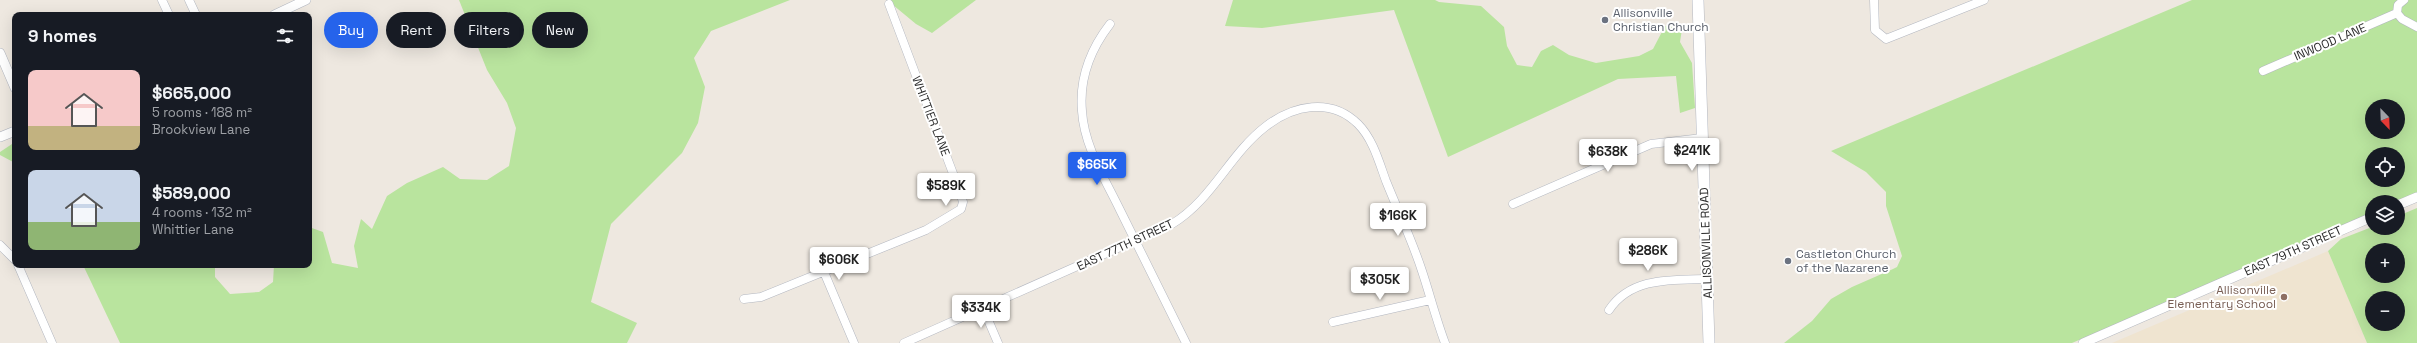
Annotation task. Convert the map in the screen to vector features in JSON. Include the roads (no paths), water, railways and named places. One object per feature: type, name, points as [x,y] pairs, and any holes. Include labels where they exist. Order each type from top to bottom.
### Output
[{"type":"main road","name":"ALLISONVILLE ROAD","points":[[1698,0],[1709,343]]},
{"type":"street","points":[[162,0],[168,12]]},
{"type":"street","points":[[189,0],[195,12]]},
{"type":"street","points":[[280,12],[306,0]]},
{"type":"street","points":[[1874,0],[1875,27],[1880,36],[1890,38],[1984,0]]},
{"type":"street","points":[[2404,0],[2398,5],[2397,13],[2402,19],[2417,27]]},
{"type":"street","name":"WHITTIER LANE","points":[[744,299],[758,299],[926,230],[961,209],[963,202],[889,4]]},
{"type":"street","name":"INWOOD LANE","points":[[2263,71],[2397,13]]},
{"type":"street","points":[[1110,24],[1098,40],[1086,69],[1081,92],[1082,118],[1089,143],[1186,343]]},
{"type":"street","points":[[0,53],[12,81]]},
{"type":"street","name":"EAST 77TH STREET","points":[[904,343],[1136,241],[1185,215],[1203,199],[1252,138],[1285,114],[1309,107],[1329,108],[1348,116],[1358,124],[1372,145],[1421,266],[1430,300]]},
{"type":"street","points":[[0,137],[12,132]]},
{"type":"street","points":[[1513,204],[1651,144],[1702,138]]},
{"type":"street","points":[[2405,203],[2417,197]]},
{"type":"street","name":"EAST 79TH STREET","points":[[2082,343],[2365,220]]},
{"type":"street","points":[[0,245],[12,257]]},
{"type":"street","points":[[19,268],[52,343]]},
{"type":"street","points":[[824,272],[854,343]]},
{"type":"street","points":[[1608,310],[1620,297],[1646,283],[1707,279]]},
{"type":"street","points":[[1333,322],[1430,300],[1445,343]]},
{"type":"street","points":[[984,308],[998,343]]},
{"type":"place","name":"Allisonville Christian Church","points":[[1605,20]]},
{"type":"place","name":"Castleton Church of the Nazarene","points":[[1788,261]]},
{"type":"place","name":"Allisonville Elementary School","points":[[2284,297]]}]
